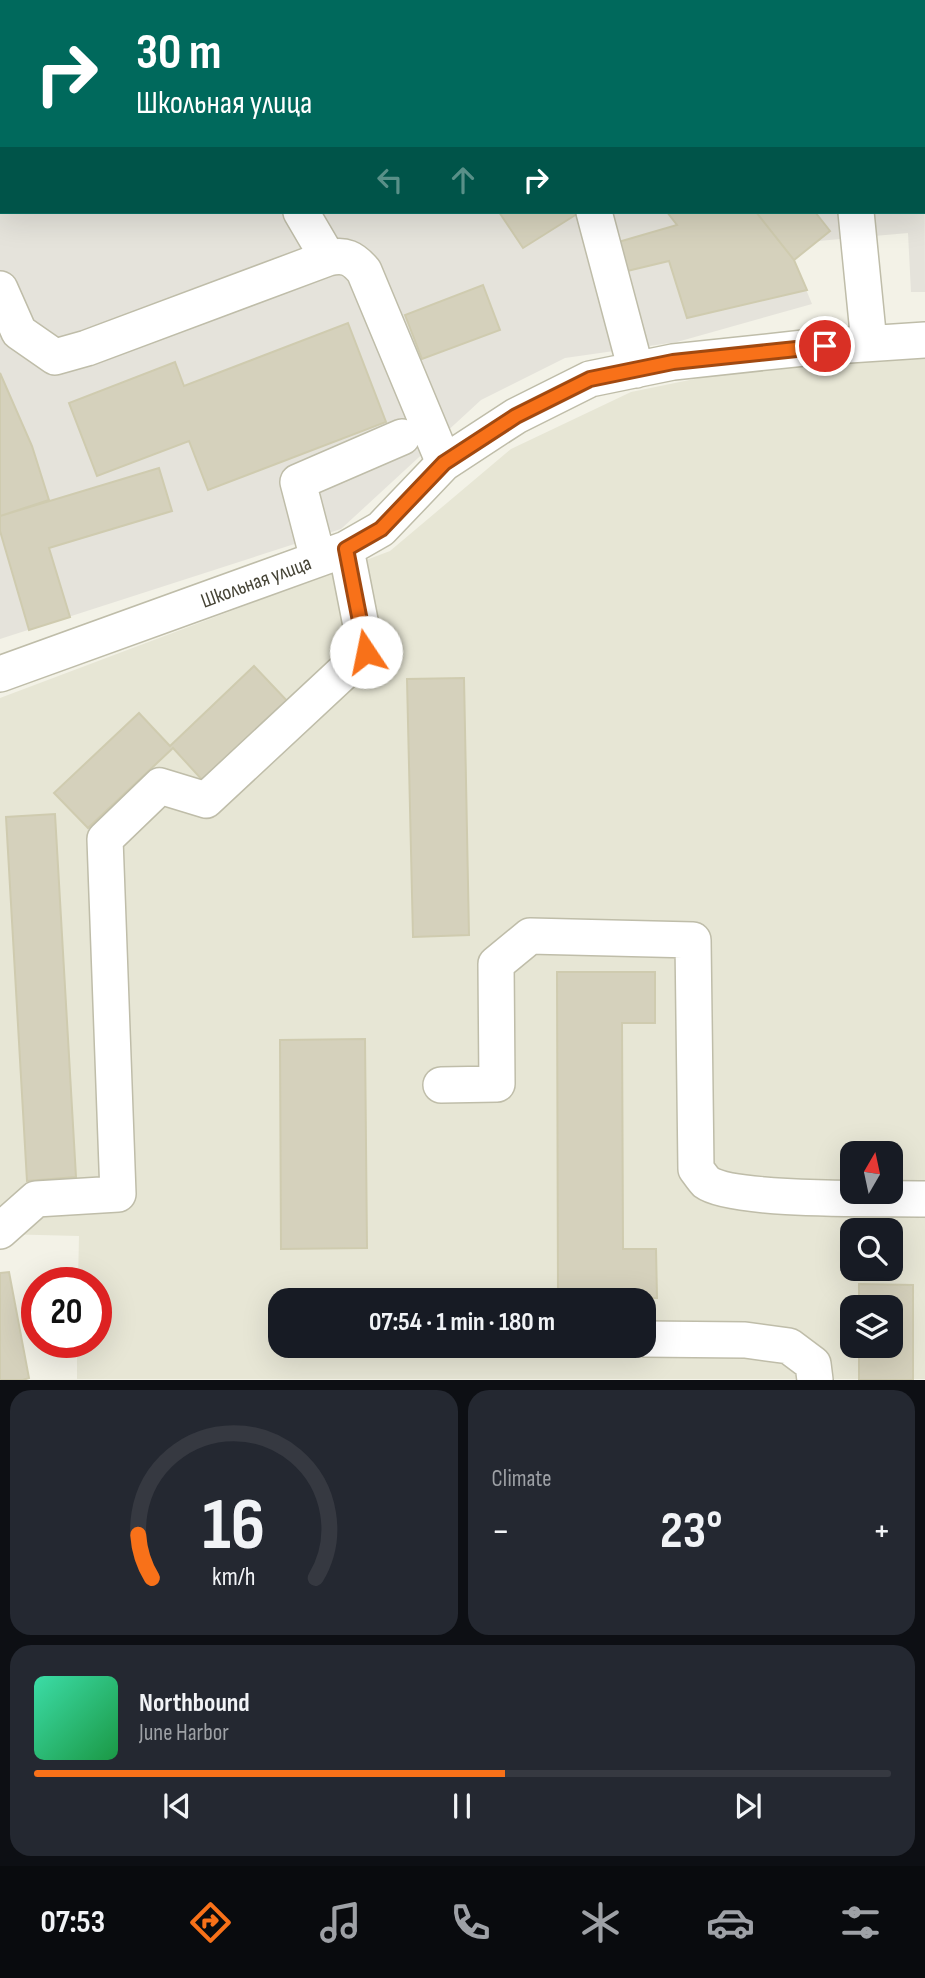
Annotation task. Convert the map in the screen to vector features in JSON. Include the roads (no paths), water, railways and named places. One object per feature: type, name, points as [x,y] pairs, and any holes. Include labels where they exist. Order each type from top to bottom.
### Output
[{"type":"street","points":[[303,214],[328,258]]},
{"type":"street","points":[[595,214],[636,370]]},
{"type":"street","points":[[856,214],[869,343]]},
{"type":"street","points":[[0,289],[19,332],[55,357],[87,348],[328,258],[340,255],[354,259],[364,271],[444,463]]},
{"type":"street","name":"Школьная улица","points":[[0,674],[332,554],[381,529],[444,463],[516,416],[590,379],[686,360],[925,340]]},
{"type":"street","points":[[0,1231],[36,1199],[118,1195],[105,839],[160,786],[206,800],[366,652],[332,554],[298,482],[402,437]]},
{"type":"street","points":[[441,1084],[497,1084],[496,964],[530,936],[693,940],[696,1169],[707,1183],[746,1192],[802,1198],[925,1199]]},
{"type":"street","points":[[656,1339],[745,1340],[789,1346],[813,1364],[815,1380]]}]
